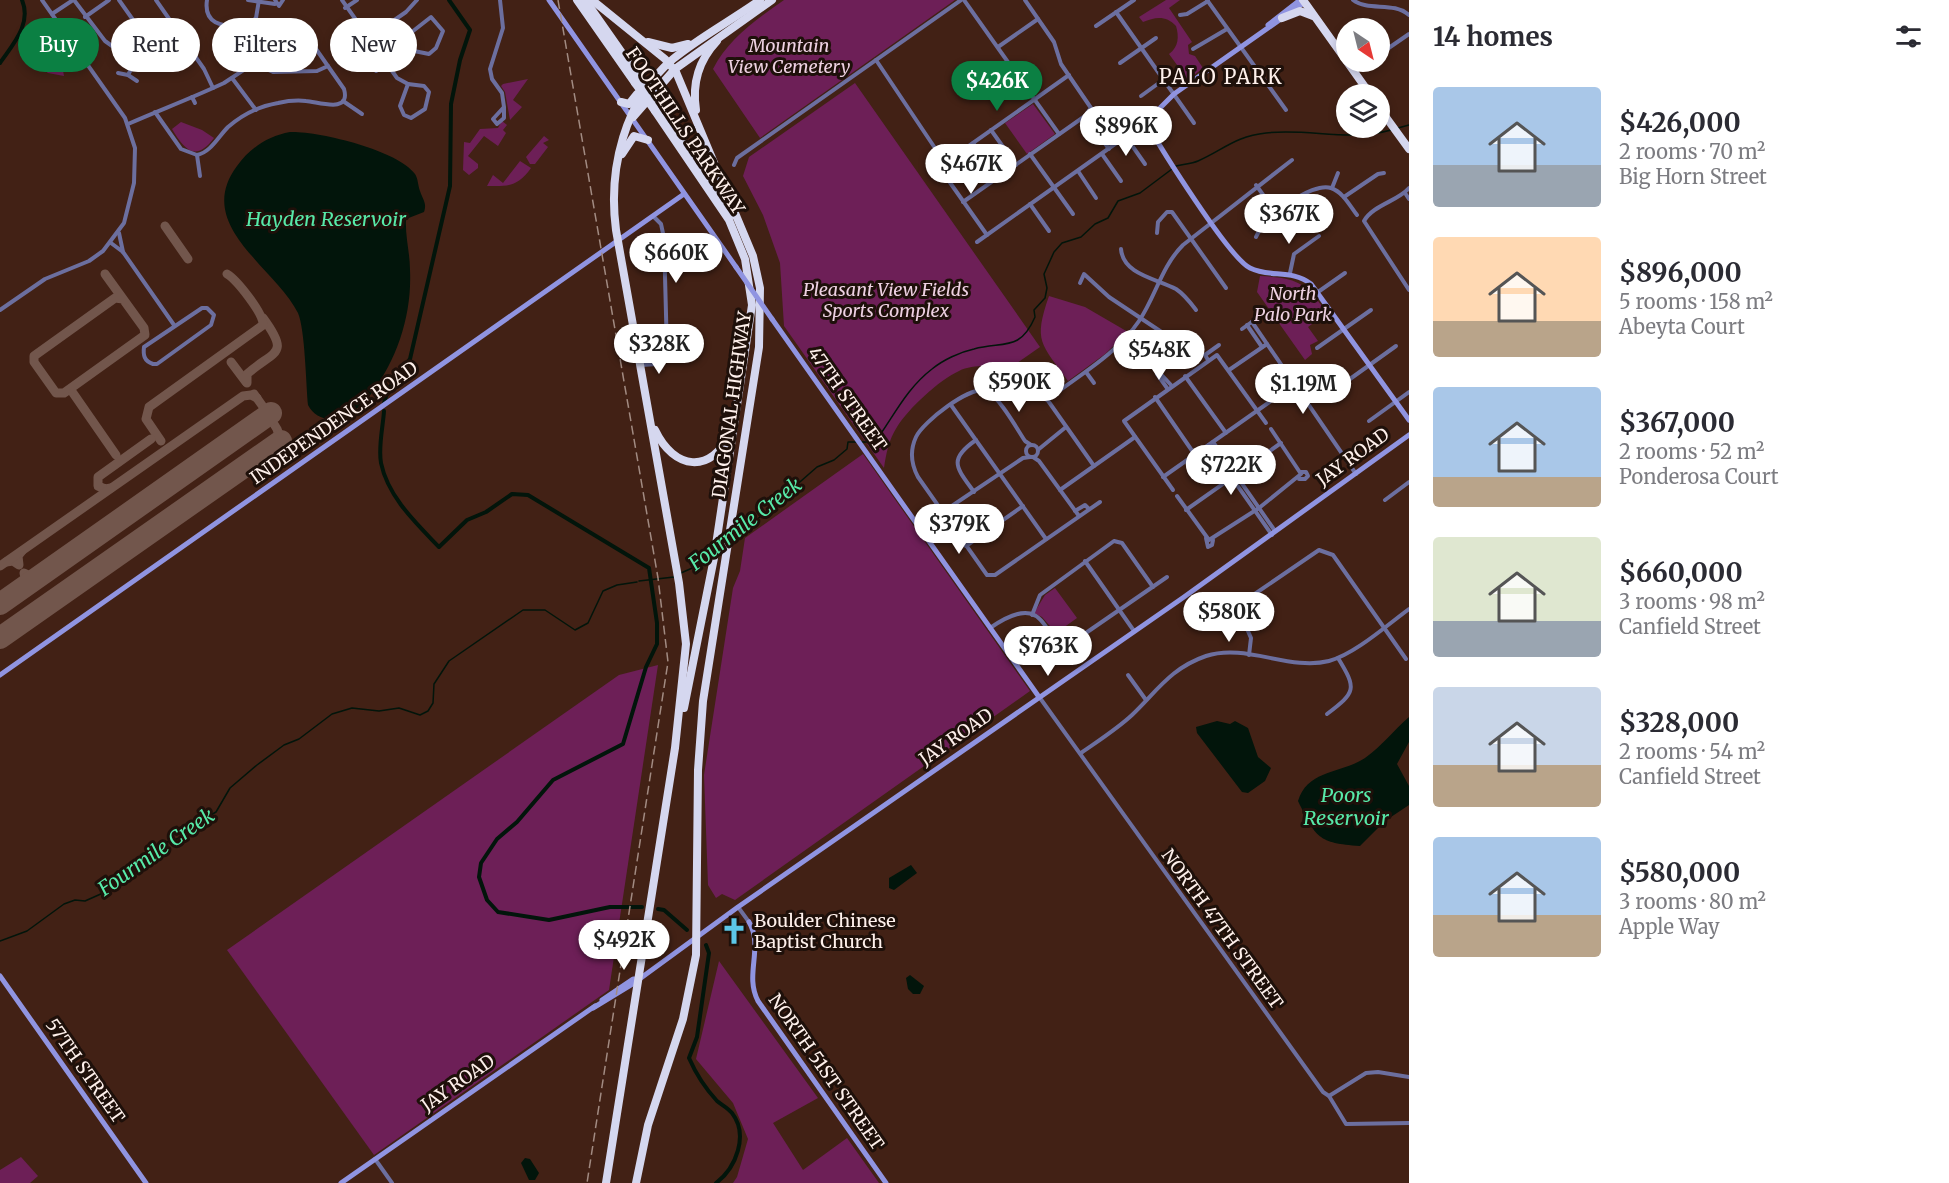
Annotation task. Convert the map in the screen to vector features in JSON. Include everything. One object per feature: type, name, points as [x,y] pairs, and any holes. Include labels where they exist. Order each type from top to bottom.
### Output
[{"type":"highway","name":"FOOTHILLS PARKWAY","points":[[577,0],[637,80]]},
{"type":"highway","name":"FOOTHILLS PARKWAY","points":[[585,0],[637,80],[746,234]]},
{"type":"highway","points":[[592,0],[669,66],[697,117],[746,234]]},
{"type":"highway","points":[[606,1183],[675,748],[686,644],[679,583],[618,241],[614,202],[617,159],[632,118],[669,66],[760,0]]},
{"type":"highway","points":[[621,102],[630,103],[652,75],[728,30],[772,0]]},
{"type":"highway","points":[[1304,0],[1363,84]]},
{"type":"highway","points":[[1282,18],[1300,11],[1316,17]]},
{"type":"highway","points":[[638,38],[659,47],[677,48],[733,19]]},
{"type":"highway","points":[[697,117],[695,94],[698,72],[708,52],[728,30]]},
{"type":"highway","name":"FOOTHILLS PARKWAY","points":[[657,109],[722,208],[745,259],[750,281],[752,315],[714,558],[675,748]]},
{"type":"highway","points":[[1390,123],[1409,149]]},
{"type":"highway","points":[[617,159],[634,136],[648,140]]},
{"type":"highway","name":"DIAGONAL HIGHWAY","points":[[636,1183],[648,1125],[684,1019],[698,936],[699,745],[706,681],[759,347],[758,278],[746,234]]},
{"type":"highway","points":[[651,422],[668,453],[678,459],[691,462],[704,460],[716,453],[734,425]]},
{"type":"street","points":[[0,310],[45,279],[88,261],[111,243],[129,210],[136,169],[135,147],[128,124],[42,0]]},
{"type":"street","points":[[52,14],[73,0],[105,41],[111,45]]},
{"type":"street","points":[[86,17],[109,0]]},
{"type":"street","points":[[119,0],[132,18]]},
{"type":"street","points":[[156,0],[169,18]]},
{"type":"street","points":[[207,0],[206,13],[212,21]]},
{"type":"street","points":[[248,0],[275,2],[282,5],[283,0]]},
{"type":"street","points":[[342,0],[352,18]]},
{"type":"street","points":[[345,8],[357,0]]},
{"type":"street","points":[[397,18],[417,0]]},
{"type":"street","points":[[500,0],[503,28],[490,69],[492,79],[502,93],[504,107]]},
{"type":"street","name":"47TH STREET","points":[[549,0],[861,447],[1039,697]]},
{"type":"street","points":[[734,165],[736,158],[963,0],[1059,134]]},
{"type":"street","points":[[963,202],[1085,116],[1091,108],[1058,61],[1054,42],[1024,0]]},
{"type":"street","points":[[1096,26],[1134,0]]},
{"type":"street","points":[[1180,15],[1187,14],[1208,0],[1286,110]]},
{"type":"street","points":[[977,242],[1146,122],[1174,94],[1304,0]]},
{"type":"street","points":[[1263,31],[1304,0]]},
{"type":"street","points":[[1353,0],[1360,4],[1398,8],[1409,15]]},
{"type":"street","points":[[256,18],[259,1]]},
{"type":"street","points":[[1116,12],[1194,123]]},
{"type":"street","points":[[434,18],[443,31],[434,51],[429,54],[409,50],[408,35],[429,19],[434,18]]},
{"type":"street","points":[[998,47],[1038,19]]},
{"type":"street","points":[[1193,49],[1227,28]]},
{"type":"street","points":[[1390,47],[1409,34]]},
{"type":"street","points":[[1120,63],[1156,38]]},
{"type":"street","points":[[318,52],[344,89],[343,101]]},
{"type":"street","points":[[876,60],[945,163]]},
{"type":"street","points":[[200,65],[213,88]]},
{"type":"street","points":[[318,71],[328,66]]},
{"type":"street","points":[[128,124],[213,88],[240,72]]},
{"type":"street","points":[[392,72],[397,78],[408,84],[424,86],[429,92],[425,109],[411,118],[404,115],[400,106],[408,84]]},
{"type":"street","points":[[118,73],[128,75],[137,81]]},
{"type":"street","points":[[987,235],[939,167],[1068,75]]},
{"type":"street","points":[[232,78],[256,110]]},
{"type":"street","points":[[1141,96],[1163,80]]},
{"type":"street","points":[[192,97],[195,103]]},
{"type":"street","points":[[155,112],[181,149],[197,155],[207,151],[229,126],[256,110],[286,101],[305,100],[336,105],[343,101]]},
{"type":"street","points":[[343,101],[362,114]]},
{"type":"street","points":[[1085,116],[1109,149]]},
{"type":"street","points":[[1146,122],[1180,177],[1243,264],[1257,270],[1290,273],[1304,278],[1318,292],[1409,420]]},
{"type":"street","points":[[992,130],[1016,165]]},
{"type":"street","points":[[1125,137],[1145,164]]},
{"type":"street","points":[[973,143],[998,177]]},
{"type":"street","points":[[1030,154],[1073,214]]},
{"type":"street","points":[[1102,154],[1121,181]]},
{"type":"street","points":[[197,155],[200,176]]},
{"type":"street","points":[[1047,399],[1117,347],[1141,318],[1174,254],[1256,185],[1292,160]]},
{"type":"street","points":[[1078,171],[1096,198]]},
{"type":"street","points":[[1332,188],[1338,173]]},
{"type":"street","points":[[1344,197],[1378,174],[1384,173]]},
{"type":"street","points":[[1256,185],[1277,214]]},
{"type":"street","points":[[1256,237],[1264,224],[1315,187],[1332,188],[1344,197],[1357,215]]},
{"type":"street","points":[[1409,188],[1364,221],[1409,290]]},
{"type":"street","points":[[1405,193],[1409,200]]},
{"type":"street","name":"INDEPENDENCE ROAD","points":[[0,675],[684,194]]},
{"type":"street","points":[[1030,204],[1049,231]]},
{"type":"street","points":[[641,365],[660,362],[667,352],[664,238],[661,210]]},
{"type":"street","points":[[1157,233],[1158,222],[1170,211],[1192,238],[1226,288]]},
{"type":"street","points":[[653,216],[661,224]]},
{"type":"street","points":[[119,232],[123,252]]},
{"type":"street","points":[[1290,273],[1292,257],[1319,237]]},
{"type":"street","points":[[111,243],[123,252],[175,326]]},
{"type":"street","points":[[1120,249],[1121,254],[1133,269],[1184,295],[1196,310]]},
{"type":"street","points":[[1318,292],[1345,273]]},
{"type":"street","points":[[1080,283],[1084,274],[1109,297],[1163,333]]},
{"type":"street","points":[[202,308],[207,308],[214,315],[211,325],[157,364],[149,363],[143,354],[144,347],[175,326],[202,308]]},
{"type":"street","points":[[1317,348],[1371,310]]},
{"type":"street","points":[[1242,329],[1260,316]]},
{"type":"street","points":[[1252,322],[1356,474]]},
{"type":"street","points":[[1247,325],[1262,347]]},
{"type":"street","points":[[1229,370],[1267,344]]},
{"type":"street","points":[[1208,360],[1205,355],[1219,345]]},
{"type":"street","points":[[1343,384],[1396,346]]},
{"type":"street","points":[[1117,347],[1128,357]]},
{"type":"street","points":[[1173,490],[1135,437],[1125,418],[1217,355],[1266,423]]},
{"type":"street","points":[[1020,386],[1048,366]]},
{"type":"street","points":[[1086,372],[1094,383]]},
{"type":"street","points":[[1185,376],[1226,433]]},
{"type":"street","points":[[1032,378],[1094,466]]},
{"type":"street","points":[[1163,477],[1295,384]]},
{"type":"street","points":[[1039,461],[1038,452],[1033,445],[1025,441],[989,393],[981,390],[972,391],[923,426],[912,450],[915,473],[990,576],[1100,502]]},
{"type":"street","points":[[1370,421],[1409,392]]},
{"type":"street","points":[[1155,397],[1195,455]]},
{"type":"street","points":[[951,405],[1046,539]]},
{"type":"street","points":[[921,530],[1023,458],[1032,457],[1042,444],[1066,427]]},
{"type":"street","points":[[1177,496],[1206,538],[1213,540],[1257,509],[1300,476],[1271,429]]},
{"type":"street","name":"JAY ROAD","points":[[340,1183],[638,979],[1274,533],[1409,435]]},
{"type":"street","points":[[1060,490],[1135,437]]},
{"type":"street","points":[[974,492],[959,471],[957,461],[963,449],[976,440]]},
{"type":"street","points":[[1023,458],[1026,450],[1025,441]]},
{"type":"street","points":[[1211,443],[1236,475],[1257,509]]},
{"type":"street","points":[[1211,443],[1232,478],[1274,533]]},
{"type":"street","points":[[1186,510],[1281,443]]},
{"type":"street","points":[[1026,450],[1033,445],[1042,444]]},
{"type":"street","points":[[1026,450],[1039,461],[1079,516]]},
{"type":"street","points":[[1385,500],[1409,482]]},
{"type":"street","points":[[1075,511],[1085,505],[1089,509]]},
{"type":"street","points":[[966,546],[1023,506]]},
{"type":"street","points":[[1032,615],[1040,595],[1114,541],[1122,543],[1153,586]]},
{"type":"street","points":[[1249,655],[1251,638],[1241,615],[1243,602],[1319,549],[1333,555],[1406,659]]},
{"type":"street","points":[[1085,561],[1134,631]]},
{"type":"street","points":[[990,629],[1011,616],[1032,615],[1045,622],[1064,647],[1167,577]]},
{"type":"street","points":[[1081,753],[1121,724],[1171,674],[1197,660],[1216,654],[1249,655],[1312,663],[1338,658],[1409,609]]},
{"type":"street","points":[[1328,714],[1347,699],[1352,691],[1351,683],[1338,658]]},
{"type":"street","points":[[1128,675],[1146,700]]},
{"type":"street","name":"NORTH 47TH STREET","points":[[1039,697],[1323,1092],[1329,1096],[1346,1124],[1409,1123]]},
{"type":"street","name":"NORTH 51ST STREET","points":[[738,907],[749,922],[755,938],[751,981],[758,1001],[886,1183]]},
{"type":"street","name":"57TH STREET","points":[[0,976],[146,1183]]},
{"type":"street","points":[[1329,1096],[1366,1073],[1378,1072],[1409,1077]]},
{"type":"street","points":[[375,1159],[392,1183]]},
{"type":"green space","name":"Mountain View Cemetery","points":[[784,0],[955,0],[760,138],[713,69],[735,39]]},
{"type":"green space","points":[[1166,0],[1180,0],[1169,8],[1192,42],[1188,45],[1189,54],[1195,56],[1203,68],[1188,80],[1169,54],[1175,48],[1177,41],[1176,26],[1164,19],[1156,18],[1143,22],[1139,17]]},
{"type":"green space","points":[[63,72],[64,76],[48,73]]},
{"type":"green space","points":[[528,79],[513,100],[522,107],[510,120],[505,92],[501,86]]},
{"type":"green space","name":"Pleasant View Fields Sports Complex","points":[[855,83],[1040,347],[1010,368],[971,367],[951,375],[933,388],[897,427],[888,447],[884,468],[784,326],[780,263],[763,215],[743,176],[749,157]]},
{"type":"green space","points":[[1033,104],[1055,134],[1027,154],[1005,123]]},
{"type":"green space","points":[[502,121],[507,125],[503,130],[506,133],[498,146],[484,136],[468,156],[478,164],[478,168],[469,175],[463,170],[464,142],[470,143],[480,129],[498,128]]},
{"type":"green space","points":[[181,122],[202,130],[214,138],[201,150],[190,150],[172,129]]},
{"type":"green space","points":[[544,136],[549,140],[543,143],[548,147],[535,164],[530,164],[526,157]]},
{"type":"green space","points":[[520,161],[531,168],[521,179],[506,186],[487,186],[493,175],[503,183]]},
{"type":"green space","name":"North Palo Park","points":[[1260,276],[1283,278],[1300,284],[1313,294],[1327,313],[1308,327],[1318,341],[1310,345],[1312,354],[1305,360],[1257,292]]},
{"type":"green space","points":[[1049,296],[1085,307],[1128,332],[1105,354],[1068,381],[1042,342],[1041,323]]},
{"type":"green space","points":[[863,454],[1030,691],[735,900],[722,894],[716,898],[708,885],[704,775],[733,588],[740,571],[745,538]]},
{"type":"green space","points":[[1055,588],[1077,618],[1056,633],[1042,617],[1034,613],[1045,595]]},
{"type":"green space","points":[[658,665],[609,990],[374,1155],[227,950],[619,675]]},
{"type":"green space","points":[[719,961],[818,1098],[773,1123],[803,1170],[847,1138],[879,1183],[733,1183],[737,1177],[748,1139],[733,1103],[696,1059]]},
{"type":"green space","points":[[21,1157],[38,1176],[30,1183],[0,1183],[0,1170]]},
{"type":"water","name":"Hayden Reservoir","points":[[290,132],[337,139],[392,157],[406,165],[415,174],[425,204],[424,212],[406,219],[410,264],[409,303],[396,351],[381,380],[367,398],[350,414],[334,419],[319,416],[308,405],[304,344],[298,313],[287,296],[242,244],[231,226],[225,207],[226,187],[242,160],[254,148],[267,140]]},
{"type":"water","name":"Poors Reservoir","points":[[1409,717],[1409,742],[1397,764],[1409,786],[1409,805],[1385,821],[1360,846],[1335,843],[1320,836],[1314,831],[1298,801],[1303,791],[1317,778],[1365,758]]},
{"type":"water","points":[[1217,721],[1230,724],[1235,721],[1248,728],[1258,757],[1271,768],[1265,781],[1248,793],[1242,792],[1197,733],[1196,727]]},
{"type":"water","points":[[911,865],[917,873],[894,890],[889,888],[889,878]]},
{"type":"water","points":[[910,975],[924,986],[920,994],[913,994],[908,989],[906,978]]},
{"type":"water","points":[[525,1158],[530,1159],[539,1173],[535,1180],[529,1180],[521,1163]]},
{"type":"waterway","points":[[0,63],[23,25],[25,17],[22,0]]},
{"type":"waterway","points":[[384,403],[388,390],[410,359],[450,186],[451,104],[460,60],[470,30],[449,0]]},
{"type":"waterway","points":[[1398,128],[1409,125]]},
{"type":"waterway","points":[[1176,166],[1198,161],[1246,137],[1266,133],[1360,135],[1391,130]]},
{"type":"waterway","points":[[862,442],[875,442],[915,385],[936,366],[963,352],[1010,343],[1023,336],[1035,317],[1034,310],[1045,298],[1047,288],[1044,274],[1054,252],[1062,243],[1081,237],[1095,224],[1108,218],[1118,201],[1140,193],[1172,169]]},
{"type":"waterway","points":[[384,411],[380,450],[385,475],[404,509],[439,547],[467,520],[486,512],[512,494],[528,495],[649,568],[657,623],[657,644],[646,667],[623,744],[553,780],[517,822],[497,839],[481,863],[479,877],[487,900],[498,912],[549,920],[610,907],[642,907]]},
{"type":"waterway","name":"Fourmile Creek","points":[[734,532],[753,523],[817,467],[834,460],[847,449],[848,442],[857,442]]},
{"type":"waterway","name":"Fourmile Creek","points":[[681,573],[699,565],[713,547]]},
{"type":"waterway","name":"Fourmile Creek","points":[[639,581],[674,577]]},
{"type":"waterway","name":"Fourmile Creek","points":[[0,941],[27,931],[64,904],[75,900],[85,901],[103,893],[164,843],[183,837],[197,823],[216,812],[230,788],[257,765],[284,745],[299,739],[332,714],[352,708],[379,711],[399,708],[420,715],[428,711],[433,703],[434,684],[449,661],[523,610],[545,610],[575,630],[588,623],[603,591],[617,585],[637,582]]},
{"type":"waterway","points":[[658,909],[664,910],[687,930]]},
{"type":"waterway","points":[[706,945],[709,953],[697,1037],[689,1058],[709,1091],[732,1113],[737,1122],[740,1141],[729,1169],[716,1183]]},
{"type":"taxiway","points":[[165,226],[188,259]]},
{"type":"taxiway","points":[[105,274],[144,328],[145,335],[64,393],[56,393],[34,362],[34,356],[115,298],[123,299]]},
{"type":"taxiway","points":[[161,441],[146,419],[149,407],[263,325],[259,313],[249,298],[227,274]]},
{"type":"taxiway","points":[[247,383],[247,374],[276,351],[276,339],[263,318]]},
{"type":"taxiway","points":[[231,362],[246,382]]},
{"type":"taxiway","points":[[73,393],[116,455]]},
{"type":"taxiway","points":[[254,394],[264,408],[263,417],[258,422]]},
{"type":"taxiway","points":[[0,566],[243,396],[251,395],[257,398]]},
{"type":"taxiway","points":[[264,408],[277,429],[281,441]]},
{"type":"taxiway","points":[[111,488],[105,489],[98,486],[98,477],[151,439]]},
{"type":"taxiway","points":[[6,562],[13,561],[19,565],[18,556],[22,551]]},
{"type":"taxiway","points":[[22,588],[26,582],[24,573],[32,577],[40,575]]},
{"type":"runway","points":[[0,604],[271,413]]},
{"type":"runway","points":[[0,638],[281,441]]},
{"type":"railway","points":[[558,0],[658,578],[668,662],[587,1183]]},
{"type":"place","name":"Boulder Chinese Baptist Church","points":[[734,931]]},
{"type":"district","name":"PALO PARK","points":[[1221,77]]}]
